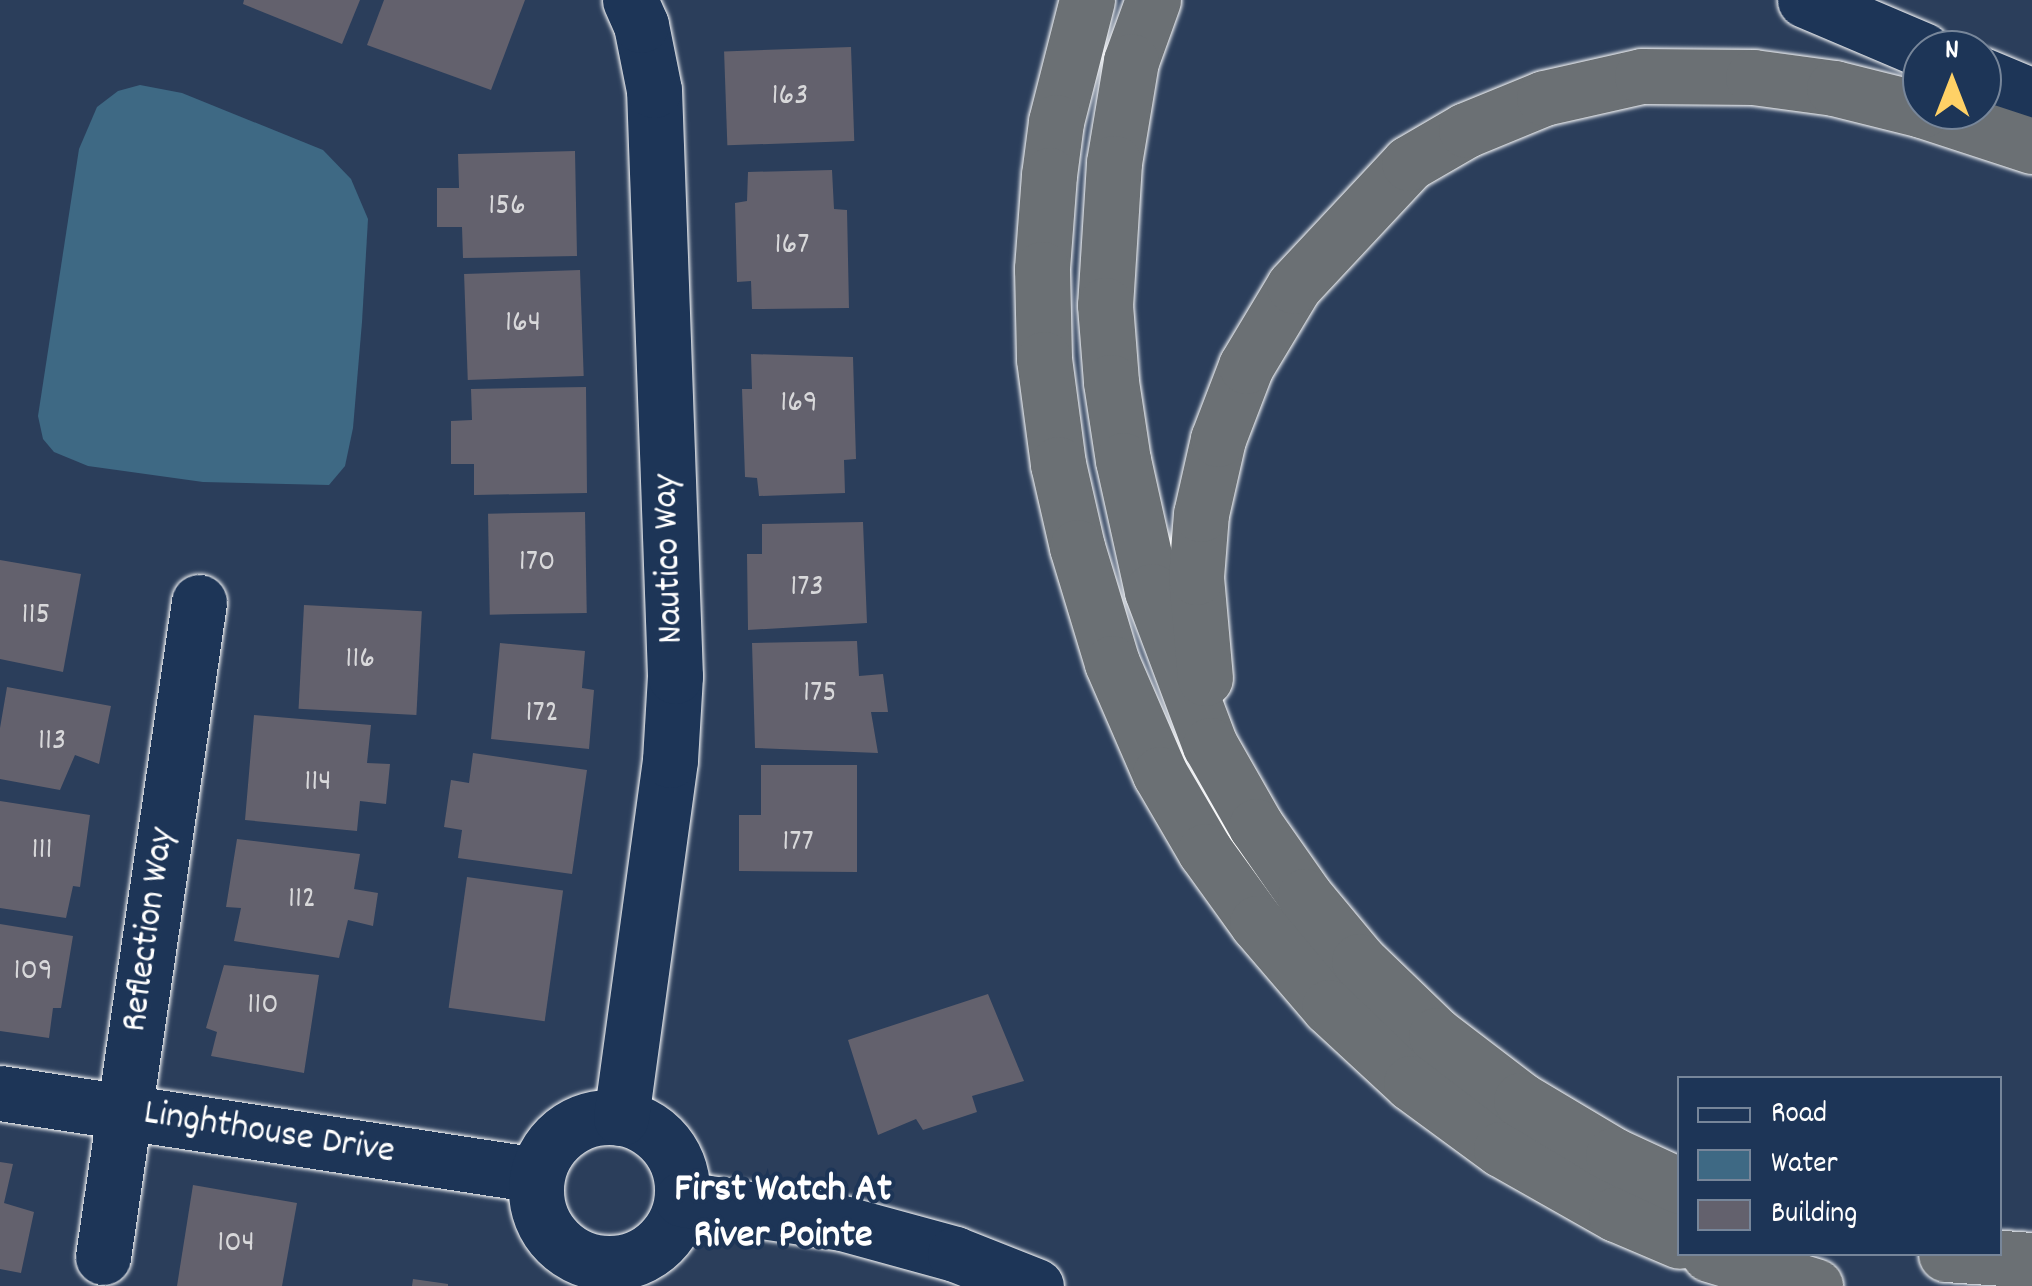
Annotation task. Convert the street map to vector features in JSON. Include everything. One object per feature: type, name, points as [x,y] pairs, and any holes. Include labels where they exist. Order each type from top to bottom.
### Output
[{"type":"highway","points":[[1050,0],[1056,122],[1042,269],[1044,359],[1058,464],[1112,662],[1160,774],[1206,851],[1256,923],[1329,1007],[1411,1082],[1501,1149],[1616,1214],[1677,1240]]},
{"type":"highway","points":[[1056,122],[1087,0]]},
{"type":"highway","points":[[1152,0],[1131,61],[1114,163],[1107,236],[1108,344],[1123,460],[1152,591],[1210,745],[1256,826],[1305,896],[1360,962],[1436,1036],[1521,1100],[1613,1155],[1677,1185]]},
{"type":"highway","points":[[1210,745],[1196,577],[1201,514],[1218,438],[1246,366],[1294,286],[1409,163],[1466,130],[1544,98],[1642,76],[1753,77],[1834,88],[1902,105]]},
{"type":"highway","points":[[1983,130],[2032,146]]},
{"type":"highway","points":[[1717,1256],[1815,1286]]},
{"type":"highway","points":[[1975,1256],[2032,1260]]},
{"type":"street","name":"Nautico Way","points":[[622,1118],[670,760],[675,676],[654,90],[641,25],[630,0]]},
{"type":"street","points":[[1804,0],[1902,41]]},
{"type":"street","points":[[2002,83],[2032,96]]},
{"type":"street","name":"Reflection Way","points":[[102,1257],[198,602]]},
{"type":"street","name":"Linghthouse Drive","points":[[0,1093],[538,1175]]},
{"type":"street","points":[[599,1118],[622,1118],[661,1138],[682,1177],[682,1199],[670,1231],[644,1255],[598,1274],[549,1232],[540,1215],[538,1175],[545,1154],[559,1136],[599,1118]]},
{"type":"street","points":[[682,1199],[842,1223],[956,1254],[1036,1286]]},
{"type":"water","points":[[140,85],[182,93],[323,150],[351,179],[368,219],[362,322],[353,428],[345,466],[329,485],[203,482],[88,466],[54,452],[43,439],[38,416],[79,149],[97,107],[118,91]]},
{"type":"building","points":[[244,0],[360,0],[342,44],[243,4]]},
{"type":"building","points":[[384,0],[525,0],[491,90],[367,45]]},
{"type":"building","points":[[851,47],[854,141],[727,145],[724,51]]},
{"type":"building","points":[[575,151],[577,256],[463,258],[462,227],[437,227],[437,188],[459,188],[458,154]]},
{"type":"building","points":[[832,170],[834,209],[847,210],[849,308],[752,309],[751,281],[737,282],[735,203],[747,201],[748,172]]},
{"type":"building","points":[[580,270],[584,376],[468,380],[464,274]]},
{"type":"building","points":[[751,354],[853,357],[856,459],[844,460],[845,493],[759,496],[757,478],[745,477],[742,389],[752,389]]},
{"type":"building","points":[[586,387],[587,493],[474,495],[474,464],[451,464],[451,421],[472,420],[471,389]]},
{"type":"building","points":[[585,512],[587,613],[490,615],[488,514]]},
{"type":"building","points":[[863,522],[867,623],[748,630],[747,554],[762,554],[762,524]]},
{"type":"building","points":[[0,560],[81,574],[63,672],[0,659]]},
{"type":"building","points":[[304,605],[422,611],[416,715],[299,709]]},
{"type":"building","points":[[857,641],[859,676],[883,674],[888,712],[871,712],[878,753],[755,748],[752,643]]},
{"type":"building","points":[[500,643],[585,651],[582,688],[594,690],[589,749],[491,739]]},
{"type":"building","points":[[7,687],[111,706],[99,764],[75,755],[60,790],[0,779],[0,728]]},
{"type":"building","points":[[254,715],[371,725],[367,763],[390,764],[386,804],[360,801],[357,831],[245,820]]},
{"type":"building","points":[[473,753],[587,770],[572,874],[458,858],[462,830],[444,827],[451,780],[469,783]]},
{"type":"building","points":[[761,765],[857,765],[857,872],[739,871],[739,815],[761,815]]},
{"type":"building","points":[[0,801],[90,815],[80,887],[73,886],[66,918],[0,908]]},
{"type":"building","points":[[237,839],[360,854],[354,889],[378,893],[373,926],[348,920],[339,958],[234,941],[241,908],[226,907]]},
{"type":"building","points":[[467,877],[563,890],[545,1021],[449,1008]]},
{"type":"building","points":[[0,924],[73,936],[61,1008],[53,1008],[49,1038],[0,1031]]},
{"type":"building","points":[[224,965],[319,975],[304,1073],[211,1056],[217,1032],[206,1028]]},
{"type":"building","points":[[988,994],[1024,1081],[972,1096],[977,1112],[923,1130],[916,1119],[878,1135],[848,1040]]},
{"type":"building","points":[[0,1162],[13,1164],[4,1203],[34,1212],[21,1273],[0,1269]]},
{"type":"building","points":[[193,1185],[297,1203],[282,1286],[177,1286]]},
{"type":"building","points":[[413,1279],[448,1284],[448,1286],[412,1286]]},
{"type":"district","name":"First Watch At River Pointe","points":[[783,1215]]}]
